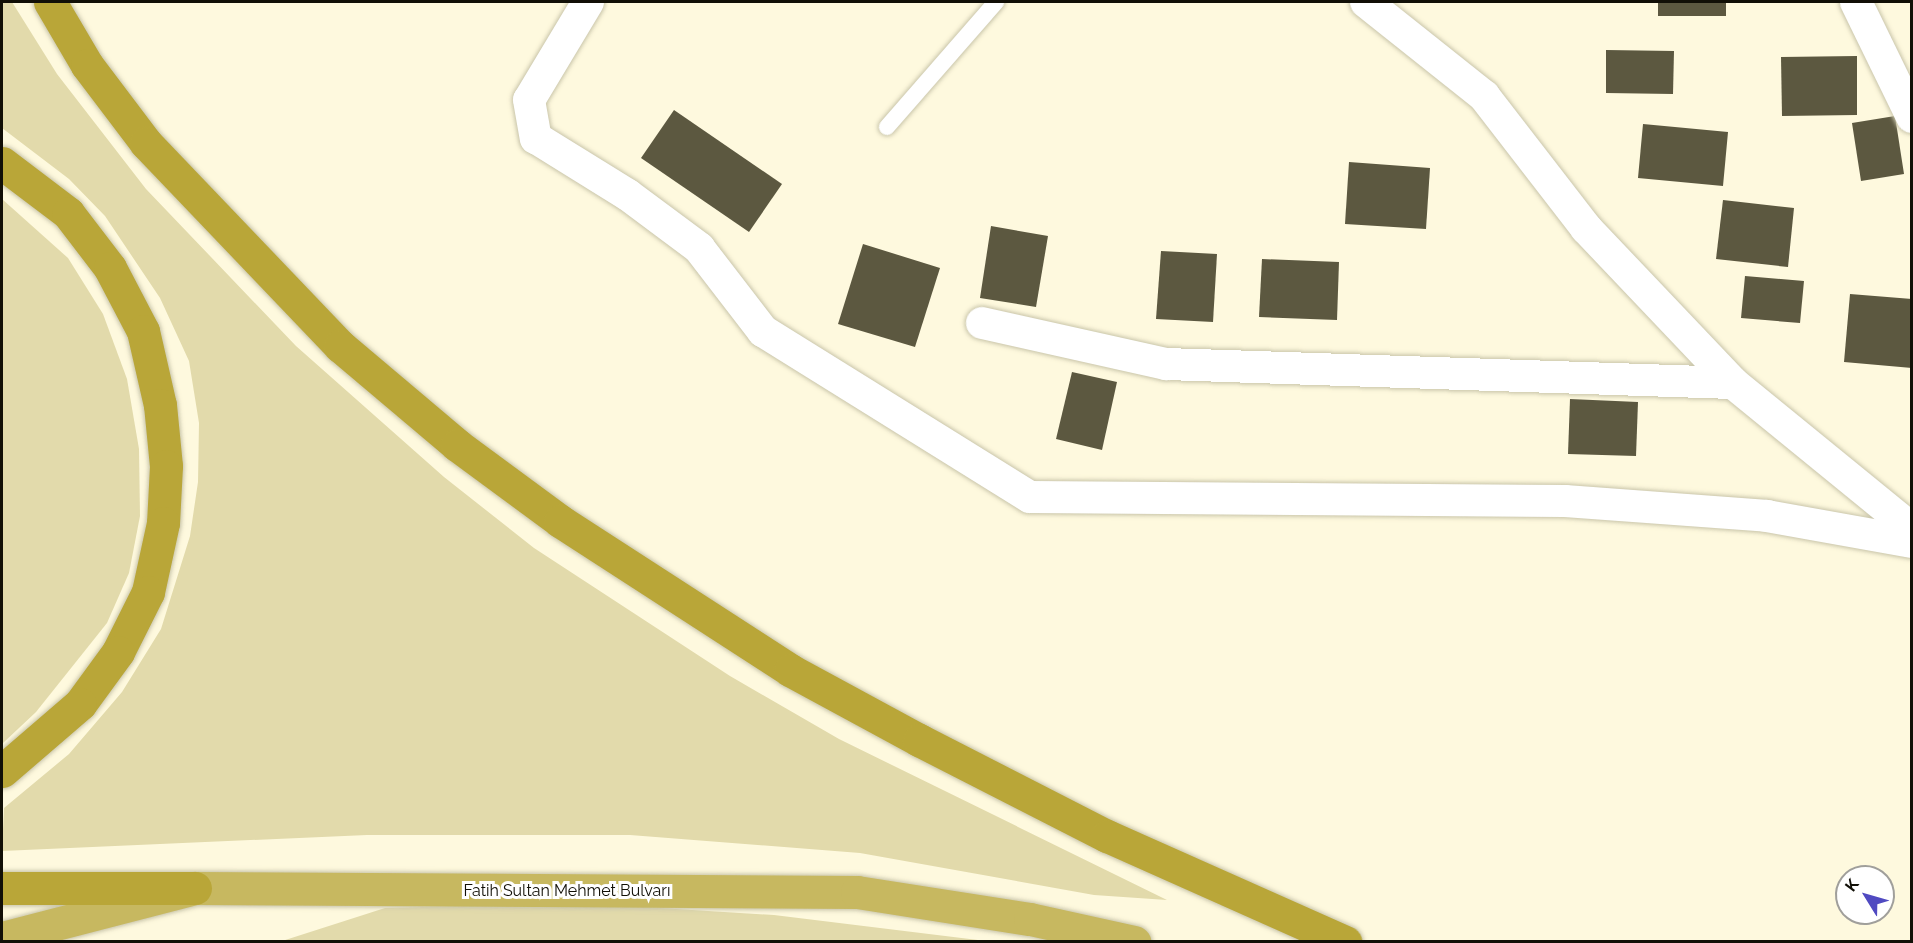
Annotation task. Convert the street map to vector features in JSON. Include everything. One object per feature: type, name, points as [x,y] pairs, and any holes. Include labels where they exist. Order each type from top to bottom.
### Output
[{"type":"highway","points":[[50,2],[87,65],[146,143],[340,346],[457,445],[560,522],[790,670],[919,740],[1107,836],[1345,942]]},
{"type":"highway","points":[[2,163],[68,213],[110,268],[143,331],[160,405],[166,466],[163,523],[148,592],[118,652],[80,704],[2,771]]},
{"type":"highway","points":[[2,888],[195,888]]},
{"type":"highway","name":"Fatih Sultan Mehmet Bulvarı","points":[[2,938],[195,888],[857,892],[1030,919],[1134,942]]},
{"type":"street","points":[[588,2],[529,100],[536,138],[628,195],[699,248],[763,331],[1030,497],[1565,501],[1767,516],[1911,542]]},
{"type":"street","points":[[1366,2],[1484,96],[1586,228],[1734,383],[1911,529]]},
{"type":"street","points":[[1857,2],[1911,117]]},
{"type":"street","points":[[982,323],[1166,364],[1734,383]]},
{"type":"lane","points":[[887,127],[996,2]]},
{"type":"shaded area","points":[[2,2],[12,2],[57,74],[146,189],[296,346],[444,477],[534,548],[730,676],[839,739],[1167,900],[1094,895],[860,853],[630,835],[367,835],[2,851],[4,808],[69,754],[122,692],[161,629],[190,536],[198,482],[199,423],[189,361],[160,298],[105,216],[69,179],[2,128]]},
{"type":"shaded area","points":[[2,199],[68,258],[103,314],[127,379],[139,449],[140,516],[129,573],[107,623],[36,712],[2,744]]},
{"type":"shaded area","points":[[580,903],[774,915],[986,941],[279,942],[385,908]]},
{"type":"building","points":[[1658,2],[1726,2],[1726,16],[1658,16]]},
{"type":"building","points":[[1606,50],[1674,51],[1673,94],[1606,93]]},
{"type":"building","points":[[1857,56],[1857,115],[1782,116],[1781,57]]},
{"type":"building","points":[[674,110],[782,184],[749,232],[641,158]]},
{"type":"building","points":[[1895,116],[1904,174],[1861,181],[1852,123]]},
{"type":"building","points":[[1643,124],[1728,132],[1723,186],[1638,178]]},
{"type":"building","points":[[1349,162],[1430,168],[1426,229],[1345,224]]},
{"type":"building","points":[[1723,200],[1794,208],[1788,267],[1716,259]]},
{"type":"building","points":[[991,226],[1048,236],[1036,307],[980,298]]},
{"type":"building","points":[[863,244],[940,268],[915,347],[838,324]]},
{"type":"building","points":[[1161,251],[1217,254],[1213,322],[1156,319]]},
{"type":"building","points":[[1262,259],[1339,262],[1337,320],[1259,317]]},
{"type":"building","points":[[1745,276],[1804,281],[1800,323],[1741,318]]},
{"type":"building","points":[[1850,294],[1912,299],[1912,368],[1844,362]]},
{"type":"building","points":[[1072,372],[1117,382],[1102,450],[1056,439]]},
{"type":"building","points":[[1570,399],[1638,402],[1636,456],[1568,454]]}]
